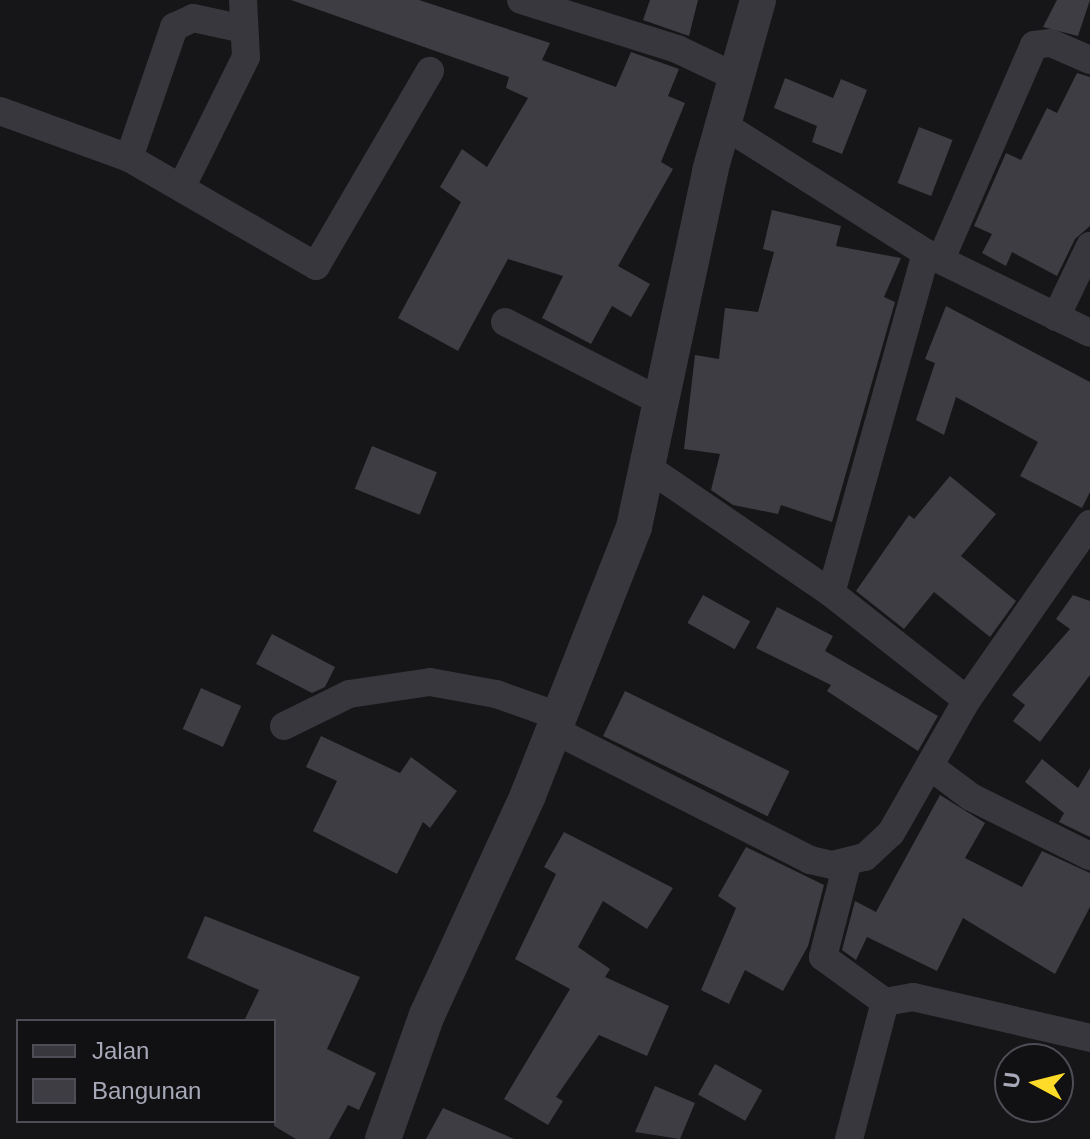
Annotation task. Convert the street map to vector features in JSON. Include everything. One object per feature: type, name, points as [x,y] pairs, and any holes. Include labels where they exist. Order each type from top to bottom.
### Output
[{"type":"street","points":[[182,186],[245,61],[243,0]]},
{"type":"street","points":[[521,0],[677,49],[736,77]]},
{"type":"street","points":[[383,1139],[427,1015],[555,723],[650,469],[722,124],[758,0]]},
{"type":"street","points":[[129,158],[174,27],[193,18],[244,29]]},
{"type":"street","points":[[831,593],[934,256],[1034,45],[1051,43],[1090,60]]},
{"type":"street","points":[[0,111],[129,158],[316,266],[430,71]]},
{"type":"street","points":[[722,124],[934,256],[1090,333]]},
{"type":"street","points":[[1056,317],[1090,246]]},
{"type":"street","points":[[505,322],[662,402]]},
{"type":"street","points":[[650,469],[831,593],[967,700]]},
{"type":"street","points":[[1090,524],[967,700],[891,833],[847,864],[823,957],[885,1002],[913,997],[1090,1038]]},
{"type":"street","points":[[284,726],[349,694],[430,682],[496,694],[810,860],[847,864]]},
{"type":"street","points":[[931,767],[971,797],[1090,856]]},
{"type":"street","points":[[849,1139],[885,1002]]},
{"type":"building","points":[[291,0],[419,0],[550,43],[542,60],[616,87],[631,52],[679,69],[668,96],[685,103],[661,162],[673,169],[618,266],[650,284],[631,317],[612,306],[591,344],[542,318],[563,276],[508,259],[458,351],[398,318],[461,202],[440,187],[462,149],[487,167],[528,98],[506,88],[509,77]]},
{"type":"building","points":[[650,0],[698,0],[689,36],[643,20]]},
{"type":"building","points":[[1057,0],[1090,0],[1078,36],[1043,27]]},
{"type":"building","points":[[1077,73],[1090,77],[1090,226],[1075,239],[1057,276],[1012,252],[1006,266],[982,253],[992,234],[974,226],[1006,153],[1021,160],[1047,108],[1057,113]]},
{"type":"building","points":[[785,78],[833,98],[841,79],[867,90],[842,154],[812,142],[817,126],[774,108]]},
{"type":"building","points":[[919,127],[953,140],[931,196],[897,183]]},
{"type":"building","points":[[772,210],[841,226],[836,246],[901,258],[884,297],[895,302],[832,522],[781,505],[778,514],[733,505],[711,490],[720,454],[684,449],[695,355],[719,359],[725,308],[758,312],[774,252],[763,249]]},
{"type":"building","points":[[946,306],[1090,382],[1090,492],[1082,508],[1020,476],[1038,442],[956,397],[944,435],[916,420],[935,363],[925,359]]},
{"type":"building","points":[[372,446],[437,472],[420,515],[355,489]]},
{"type":"building","points":[[950,476],[996,514],[961,556],[1016,601],[990,637],[934,592],[904,629],[856,591],[909,515],[914,519]]},
{"type":"building","points":[[703,595],[750,621],[735,649],[687,623]]},
{"type":"building","points":[[1073,595],[1090,601],[1090,675],[1040,742],[1013,721],[1025,705],[1012,695],[1070,629],[1056,619]]},
{"type":"building","points":[[777,607],[833,636],[825,651],[938,716],[918,751],[827,691],[831,685],[756,648]]},
{"type":"building","points":[[272,634],[335,667],[325,687],[312,693],[256,664]]},
{"type":"building","points":[[201,688],[241,706],[223,747],[183,729]]},
{"type":"building","points":[[625,691],[789,771],[768,816],[603,736]]},
{"type":"building","points":[[321,736],[400,773],[411,757],[457,791],[430,828],[423,822],[397,874],[313,831],[337,781],[306,767]]},
{"type":"building","points":[[1042,759],[1078,788],[1090,768],[1090,837],[1059,822],[1064,813],[1025,782]]},
{"type":"building","points":[[940,795],[985,823],[965,858],[1022,887],[1042,851],[1090,873],[1090,907],[1055,974],[963,918],[937,971],[867,937],[856,960],[842,950],[855,901],[876,912]]},
{"type":"building","points":[[564,832],[673,888],[647,929],[603,901],[578,947],[610,969],[605,977],[669,1006],[647,1056],[599,1035],[556,1097],[563,1101],[548,1125],[504,1099],[570,989],[515,959],[556,874],[544,867]]},
{"type":"building","points":[[746,847],[824,885],[808,946],[783,991],[745,970],[729,1004],[701,990],[736,908],[718,896]]},
{"type":"building","points":[[205,916],[360,977],[327,1049],[376,1073],[359,1110],[348,1105],[329,1139],[296,1139],[274,1126],[276,1019],[245,1019],[259,990],[187,958]]},
{"type":"building","points":[[715,1064],[762,1090],[745,1121],[698,1095]]},
{"type":"building","points":[[655,1086],[695,1103],[680,1139],[635,1132]]},
{"type":"building","points":[[443,1108],[514,1139],[426,1139]]}]
